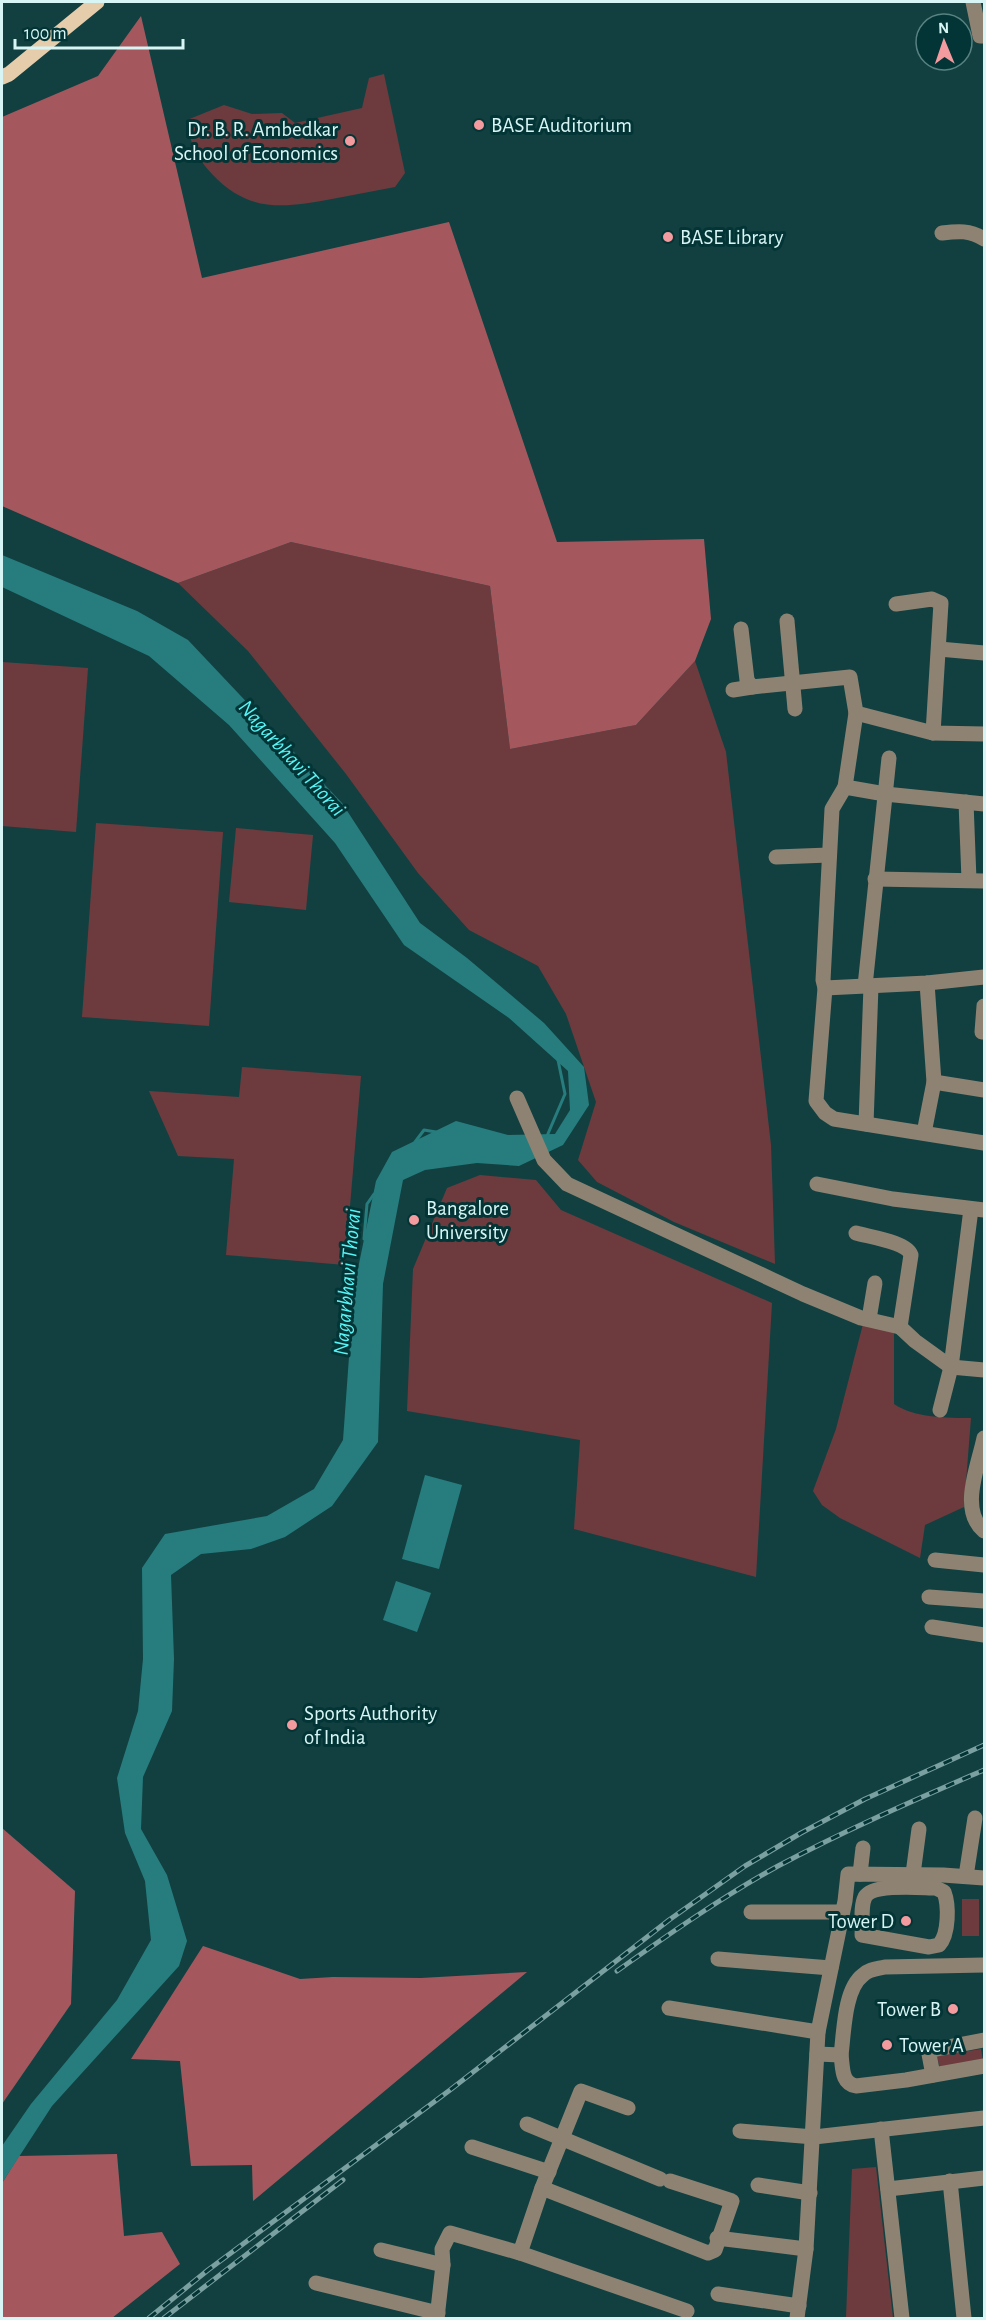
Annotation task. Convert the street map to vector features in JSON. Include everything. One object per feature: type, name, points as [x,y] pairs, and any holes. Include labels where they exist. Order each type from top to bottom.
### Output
[{"type":"main road","points":[[2,77],[9,74],[97,2]]},
{"type":"street","points":[[973,2],[980,36],[984,36]]},
{"type":"street","points":[[942,233],[963,231],[976,234],[984,239]]},
{"type":"street","points":[[896,604],[932,599],[941,603],[933,733]]},
{"type":"street","points":[[787,621],[795,709]]},
{"type":"street","points":[[741,629],[747,680],[752,687]]},
{"type":"street","points":[[939,649],[984,653]]},
{"type":"street","points":[[733,690],[850,677],[856,713],[845,788],[832,809],[823,971],[825,988],[816,1101],[825,1113],[834,1119],[984,1143]]},
{"type":"street","points":[[856,713],[933,733],[984,734]]},
{"type":"street","points":[[866,1124],[868,986],[875,879],[889,758]]},
{"type":"street","points":[[845,788],[984,804]]},
{"type":"street","points":[[966,802],[969,880]]},
{"type":"street","points":[[776,857],[829,855]]},
{"type":"street","points":[[875,879],[984,881]]},
{"type":"street","points":[[825,988],[927,983],[984,977]]},
{"type":"street","points":[[924,1132],[934,1082],[927,983]]},
{"type":"street","points":[[984,1006],[982,1032],[984,1032]]},
{"type":"street","points":[[934,1082],[984,1090]]},
{"type":"street","points":[[517,1098],[544,1160],[567,1184],[803,1294],[869,1319],[900,1327],[951,1367],[984,1370]]},
{"type":"street","points":[[817,1184],[893,1199],[978,1210],[951,1367],[940,1410]]},
{"type":"street","points":[[856,1233],[904,1246],[910,1251],[900,1327]]},
{"type":"street","points":[[869,1319],[875,1283]]},
{"type":"street","points":[[984,1438],[972,1494],[972,1516],[984,1532]]},
{"type":"street","points":[[935,1560],[984,1565]]},
{"type":"street","points":[[929,1597],[984,1601]]},
{"type":"street","points":[[932,1627],[984,1638]]},
{"type":"street","points":[[966,1876],[975,1818]]},
{"type":"street","points":[[913,1874],[919,1830]]},
{"type":"street","points":[[860,1874],[862,1848]]},
{"type":"street","points":[[718,2294],[798,2312],[807,2249],[818,2032],[848,1874],[913,1874],[984,1878]]},
{"type":"street","points":[[838,1932],[929,1947],[939,1945],[945,1930],[946,1899],[944,1892],[936,1888],[883,1888],[869,1893],[865,1898],[862,1935]]},
{"type":"street","points":[[751,1912],[842,1912]]},
{"type":"street","points":[[718,1959],[831,1968]]},
{"type":"street","points":[[984,1965],[885,1967],[861,1975],[853,1985],[849,1999],[841,2055],[843,2075],[849,2085],[856,2086],[984,2066]]},
{"type":"street","points":[[825,1995],[849,1999]]},
{"type":"street","points":[[669,2008],[818,2032]]},
{"type":"street","points":[[933,2075],[929,2054],[932,2050],[984,2040]]},
{"type":"street","points":[[817,2054],[841,2055]]},
{"type":"street","points":[[816,2076],[843,2075]]},
{"type":"street","points":[[520,2253],[542,2188],[581,2091],[628,2108]]},
{"type":"street","points":[[740,2131],[814,2137],[984,2118]]},
{"type":"street","points":[[527,2124],[665,2180],[732,2201],[717,2238],[715,2250],[708,2253],[542,2188]]},
{"type":"street","points":[[881,2129],[902,2319]]},
{"type":"street","points":[[472,2147],[549,2172]]},
{"type":"street","points":[[888,2189],[984,2178]]},
{"type":"street","points":[[950,2181],[964,2319]]},
{"type":"street","points":[[758,2185],[810,2193]]},
{"type":"street","points":[[316,2283],[437,2316],[443,2265],[442,2249],[450,2233],[520,2253],[687,2312]]},
{"type":"street","points":[[717,2238],[807,2249]]},
{"type":"street","points":[[381,2250],[443,2265]]},
{"type":"shaded area","points":[[141,16],[202,278],[449,222],[557,542],[704,539],[711,619],[695,661],[636,725],[510,749],[490,586],[291,542],[178,583],[2,506],[2,117],[98,76]]},
{"type":"shaded area","points":[[384,74],[405,173],[395,187],[298,204],[282,205],[253,201],[239,196],[212,174],[198,156],[192,143],[187,120],[224,105],[252,114],[282,113],[295,123],[362,108],[369,78]]},
{"type":"shaded area","points":[[291,542],[490,586],[510,749],[636,725],[695,661],[726,752],[771,1145],[775,1264],[674,1222],[597,1182],[578,1160],[596,1102],[566,1014],[538,966],[469,930],[418,873],[346,774],[248,651],[178,583]]},
{"type":"shaded area","points":[[2,662],[88,668],[76,832],[2,826]]},
{"type":"shaded area","points":[[96,823],[223,832],[209,1026],[82,1017]]},
{"type":"shaded area","points":[[236,828],[313,835],[306,910],[229,902]]},
{"type":"shaded area","points":[[242,1067],[361,1076],[345,1265],[226,1255],[234,1159],[178,1156],[149,1091],[239,1097]]},
{"type":"shaded area","points":[[480,1175],[536,1180],[561,1210],[772,1303],[756,1577],[574,1529],[580,1440],[407,1411],[413,1269],[447,1188]]},
{"type":"shaded area","points":[[863,1324],[894,1330],[894,1404],[921,1415],[971,1418],[964,1507],[925,1525],[920,1558],[840,1518],[822,1505],[813,1491],[836,1429]]},
{"type":"shaded area","points":[[2,1828],[75,1891],[71,2004],[2,2104]]},
{"type":"shaded area","points":[[962,1899],[979,1899],[979,1936],[962,1936]]},
{"type":"shaded area","points":[[203,1946],[300,1979],[421,1978],[527,1972],[253,2201],[252,2165],[191,2166],[180,2061],[131,2059]]},
{"type":"shaded area","points":[[981,2049],[983,2061],[940,2069],[937,2056]]},
{"type":"shaded area","points":[[117,2154],[124,2236],[162,2232],[180,2264],[112,2318],[2,2318],[2,2183],[19,2156]]},
{"type":"shaded area","points":[[876,2167],[893,2318],[846,2318],[852,2169]]},
{"type":"water","name":"Nagarbhavi Thorai","points":[[2,555],[137,611],[188,640],[342,803],[420,923],[467,958],[544,1023],[584,1067],[589,1105],[563,1145],[519,1166],[477,1163],[425,1170],[403,1180],[383,1284],[378,1442],[332,1506],[285,1537],[251,1549],[201,1554],[171,1575],[174,1659],[172,1711],[143,1777],[141,1829],[167,1875],[187,1941],[179,1966],[52,2106],[2,2183],[2,2146],[31,2104],[117,2000],[151,1940],[145,1881],[125,1833],[117,1778],[138,1711],[143,1659],[142,1568],[165,1534],[267,1516],[314,1489],[343,1440],[354,1288],[376,1181],[392,1152],[456,1121],[508,1135],[555,1134],[570,1110],[568,1071],[509,1018],[404,945],[335,843],[229,725],[149,656],[2,587]]},
{"type":"water","points":[[425,1475],[462,1485],[439,1569],[402,1559]]},
{"type":"water","points":[[396,1581],[431,1593],[417,1632],[383,1620]]},
{"type":"waterway","name":"Nagarbhavi Thorai","points":[[547,1136],[565,1094],[558,1060]]},
{"type":"waterway","name":"Nagarbhavi Thorai","points":[[415,1142],[424,1130],[436,1132]]},
{"type":"waterway","name":"Nagarbhavi Thorai","points":[[364,1239],[367,1204],[374,1194]]},
{"type":"railway","points":[[149,2318],[208,2270],[450,2090],[669,1920],[745,1866],[865,1799],[984,1745]]},
{"type":"railway","points":[[617,1971],[716,1903],[778,1866],[854,1828],[984,1770]]},
{"type":"railway","points":[[164,2318],[343,2180]]},
{"type":"place","name":"BASE Auditorium","points":[[479,125]]},
{"type":"place","name":"Dr. B. R. Ambedkar School of Economics","points":[[350,141]]},
{"type":"place","name":"BASE Library","points":[[668,237]]},
{"type":"place","name":"Bangalore University","points":[[414,1220]]},
{"type":"place","name":"Sports Authority of India","points":[[292,1725]]},
{"type":"place","name":"Tower D","points":[[906,1921]]},
{"type":"place","name":"Tower B","points":[[953,2009]]},
{"type":"place","name":"Tower A","points":[[887,2045]]}]
